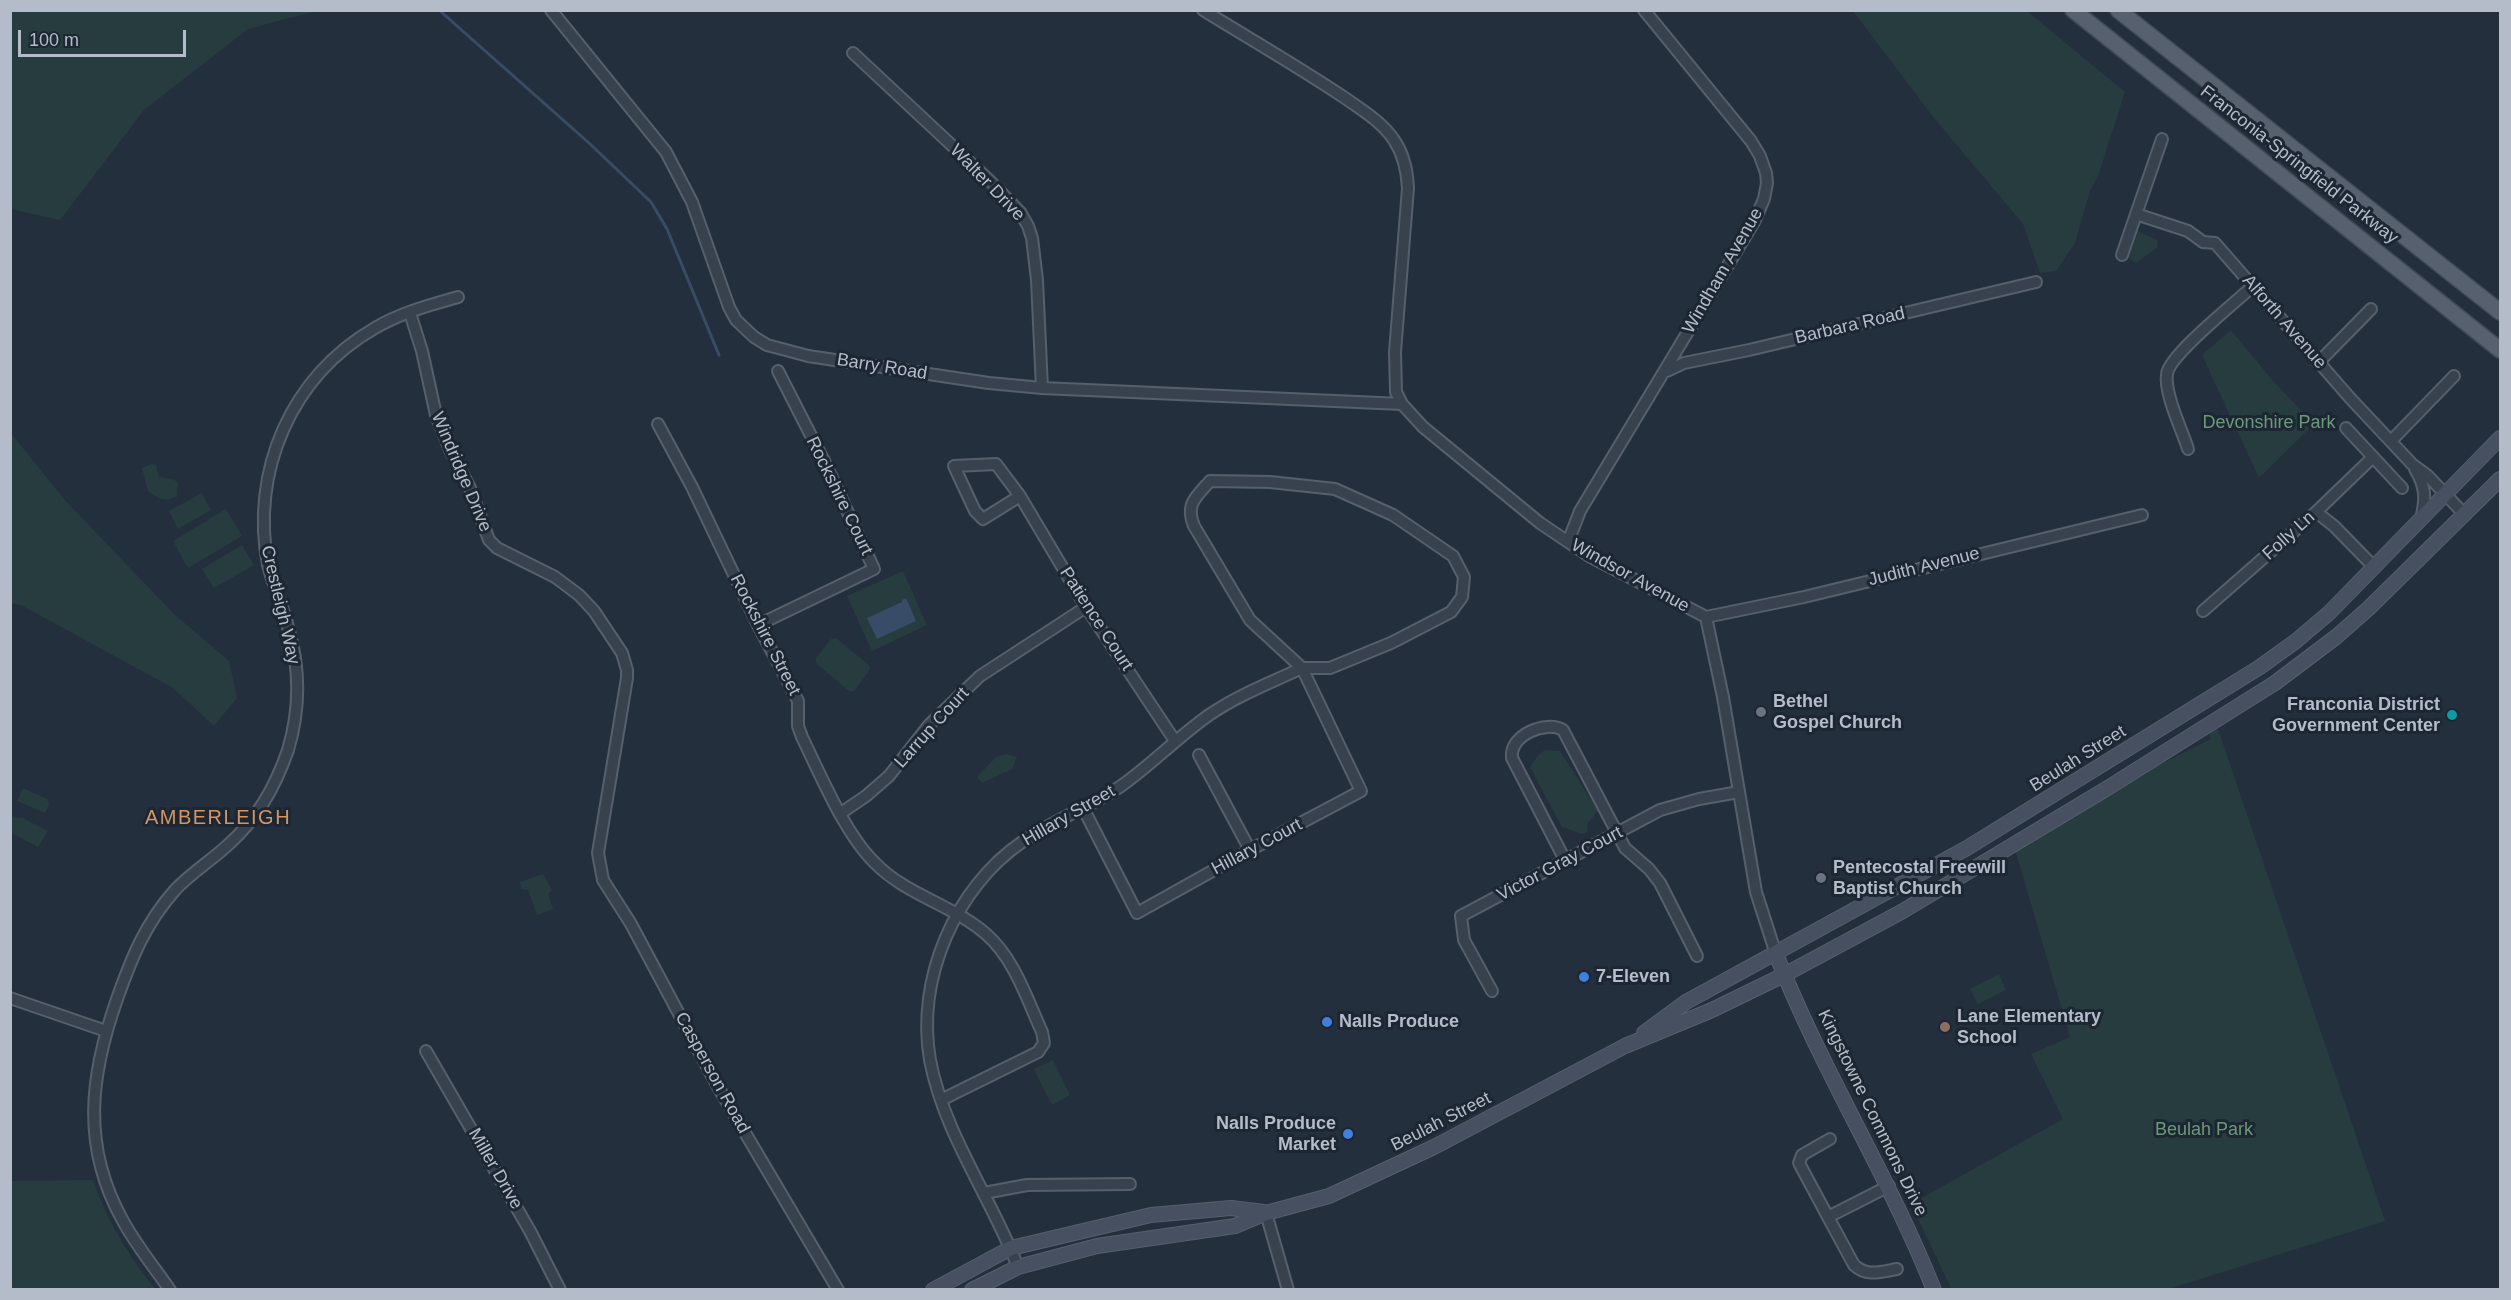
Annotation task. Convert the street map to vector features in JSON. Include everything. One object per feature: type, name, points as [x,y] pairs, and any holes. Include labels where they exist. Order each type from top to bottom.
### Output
[{"type":"main road","name":"Franconia-Springfield Parkway","points":[[2073,10],[2500,350]]},
{"type":"main road","name":"Franconia-Springfield Parkway","points":[[2118,10],[2481,294],[2500,312]]},
{"type":"main road","points":[[2481,294],[2500,307]]},
{"type":"main road","name":"Beulah Street","points":[[1625,1046],[1686,1002],[1967,849],[2241,681],[2314,627],[2500,438]]},
{"type":"main road","name":"Beulah Street","points":[[972,1290],[1018,1267],[1097,1246],[1235,1226],[1266,1213],[1329,1196],[1434,1147],[1625,1046],[1712,1010],[1784,975],[1913,904],[2106,789],[2275,683],[2352,623],[2500,479]]},
{"type":"main road","name":"Kingstowne Commons Drive","points":[[1776,954],[1820,1053],[1915,1242],[1934,1290]]},
{"type":"main road","name":"Beulah Street","points":[[933,1290],[1011,1248],[1151,1215],[1231,1208],[1266,1213]]},
{"type":"street","name":"Barry Road","points":[[551,10],[666,152],[692,202],[729,307],[736,320],[754,337],[767,345],[808,356],[989,383],[1042,388],[1402,404]]},
{"type":"street","points":[[1203,10],[1373,117],[1390,134],[1401,152],[1407,171],[1408,188],[1395,352],[1396,392],[1402,404]]},
{"type":"street","name":"Windham Avenue","points":[[1568,542],[1580,511],[1754,222],[1764,199],[1767,183],[1760,156],[1751,141],[1644,10]]},
{"type":"street","name":"Walter Drive","points":[[853,53],[990,181],[1020,212],[1028,226],[1032,238],[1036,280],[1042,388]]},
{"type":"street","points":[[2122,255],[2162,138]]},
{"type":"street","name":"Alforth Avenue","points":[[2136,214],[2188,231],[2203,242],[2215,243],[2318,363],[2412,464],[2428,476],[2465,515]]},
{"type":"street","name":"Barbara Road","points":[[1665,372],[1684,363],[1749,350],[2036,282]]},
{"type":"street","points":[[2188,449],[2170,394],[2168,371],[2177,356],[2253,286]]},
{"type":"street","name":"Crestleigh Way","points":[[170,1290],[122,1219],[112,1200],[99,1158],[95,1136],[94,1092],[105,1031],[138,943],[149,924],[178,888],[229,845],[250,822],[272,789],[288,748],[296,706],[296,663],[288,626],[269,569],[263,523],[267,478],[282,431],[304,391],[334,357],[374,328],[458,297]]},
{"type":"street","points":[[2318,363],[2371,309]]},
{"type":"street","name":"Windridge Drive","points":[[410,313],[422,351],[436,415],[450,450],[470,488],[489,540],[497,548],[555,577],[579,595],[594,611],[625,660],[627,678],[598,853]]},
{"type":"street","name":"Rockshire Court","points":[[758,625],[874,569],[826,465],[778,371]]},
{"type":"street","points":[[2391,441],[2454,376]]},
{"type":"street","name":"Windsor Avenue","points":[[1402,404],[1423,427],[1493,487],[1568,542],[1588,556],[1706,617],[1723,697],[1756,892],[1776,954]]},
{"type":"street","name":"Rockshire Street","points":[[657,424],[693,487],[758,625],[798,701],[798,726],[802,737],[859,846],[877,866],[908,888],[988,935],[1005,956],[1042,1032],[1044,1043],[1038,1052],[941,1100]]},
{"type":"street","points":[[2346,428],[2402,488]]},
{"type":"street","name":"Folly Ln","points":[[2203,611],[2316,512],[2372,458]]},
{"type":"street","name":"Patience Court","points":[[1020,496],[983,519],[975,511],[954,466],[996,464],[1020,496],[1086,607],[1175,741]]},
{"type":"street","name":"Alforth Avenue","points":[[2412,464],[2425,488],[2426,501],[2421,519]]},
{"type":"street","points":[[1210,481],[1270,482],[1335,489],[1393,515],[1453,556],[1464,577],[1462,597],[1451,612],[1391,643],[1330,668],[1302,668],[1250,620],[1194,526],[1190,516],[1192,502],[1210,481]]},
{"type":"street","points":[[2316,512],[2334,526],[2374,567]]},
{"type":"street","name":"Judith Avenue","points":[[1706,617],[1804,597],[2142,515]]},
{"type":"street","name":"Larrup Court","points":[[841,813],[890,776],[929,725],[980,676],[1086,607]]},
{"type":"street","name":"Hillary Street","points":[[1018,1267],[1011,1248],[957,1139],[941,1100],[930,1058],[929,1001],[937,961],[957,915],[974,888],[1001,859],[1042,829],[1083,808],[1137,774],[1175,741],[1238,698],[1302,668]]},
{"type":"street","name":"Hillary Court","points":[[1083,808],[1137,913],[1361,791],[1302,668]]},
{"type":"street","points":[[1565,860],[1511,753],[1516,742],[1522,737],[1546,725],[1563,730],[1625,848],[1649,869],[1660,883],[1697,956]]},
{"type":"street","points":[[1199,755],[1250,850]]},
{"type":"street","name":"Victor Gray Court","points":[[1492,991],[1464,940],[1461,916],[1660,810],[1699,799],[1738,792]]},
{"type":"street","name":"Casperson Road","points":[[598,853],[603,880],[631,924],[718,1087],[838,1290]]},
{"type":"street","points":[[10,998],[105,1031]]},
{"type":"street","name":"Miller Drive","points":[[426,1051],[530,1231],[560,1290]]},
{"type":"street","points":[[1830,1139],[1802,1155],[1799,1163],[1854,1265],[1869,1274],[1897,1269]]},
{"type":"street","points":[[984,1194],[1027,1185],[1130,1184]]},
{"type":"street","points":[[1828,1217],[1888,1186]]},
{"type":"street","points":[[1266,1213],[1288,1290]]},
{"type":"green space","points":[[11,10],[316,11],[248,29],[144,110],[60,220],[11,209]]},
{"type":"green space","points":[[1853,11],[2027,11],[2125,92],[2099,173],[2090,191],[2075,243],[2056,271],[2040,273],[2023,224],[1934,118]]},
{"type":"green space","points":[[2138,231],[2157,240],[2158,247],[2136,263],[2128,258]]},
{"type":"green space","name":"Devonshire Park","points":[[2231,330],[2273,381],[2314,424],[2259,478],[2202,355]]},
{"type":"green space","points":[[10,432],[64,499],[173,613],[229,661],[237,698],[214,726],[173,688],[21,605],[11,603]]},
{"type":"green space","points":[[152,464],[156,465],[159,477],[178,482],[177,496],[162,499],[148,491],[142,468]]},
{"type":"green space","points":[[202,493],[211,510],[178,529],[169,511]]},
{"type":"green space","points":[[226,509],[242,536],[188,568],[173,541]]},
{"type":"green space","points":[[242,545],[254,565],[214,588],[202,569]]},
{"type":"green space","points":[[903,571],[927,625],[872,651],[847,596]]},
{"type":"green space","points":[[836,638],[870,666],[869,671],[854,691],[849,691],[816,663],[816,658],[831,639]]},
{"type":"green space","name":"Beulah Park","points":[[2216,723],[2385,1221],[2169,1289],[1952,1290],[1911,1204],[2063,1119],[2031,1054],[2070,1037],[2012,839],[2211,739],[2207,727]]},
{"type":"green space","points":[[1545,750],[1560,751],[1598,811],[1587,824],[1587,832],[1582,834],[1562,827],[1530,767],[1539,754]]},
{"type":"green space","points":[[1006,754],[1017,757],[1012,769],[982,783],[977,777],[996,757]]},
{"type":"green space","points":[[23,788],[47,799],[49,805],[45,813],[17,801]]},
{"type":"green space","points":[[10,817],[23,818],[48,831],[38,847],[11,833]]},
{"type":"green space","points":[[543,874],[552,890],[548,894],[553,909],[537,915],[528,890],[521,889],[520,882]]},
{"type":"green space","points":[[1999,974],[2006,990],[1978,1004],[1970,989]]},
{"type":"green space","points":[[1053,1060],[1070,1095],[1052,1105],[1034,1069]]},
{"type":"green space","points":[[93,1180],[120,1237],[155,1289],[11,1289],[11,1181]]},
{"type":"water","points":[[906,598],[916,621],[877,639],[867,618]]},
{"type":"waterway","points":[[439,10],[589,143],[651,202],[667,229],[719,355]]},
{"type":"place","name":"Bethel Gospel Church","points":[[1761,712]]},
{"type":"place","name":"Franconia District Government Center","points":[[2452,715]]},
{"type":"place","name":"Pentecostal Freewill Baptist Church","points":[[1821,878]]},
{"type":"place","name":"7-Eleven","points":[[1584,977]]},
{"type":"place","name":"Nalls Produce","points":[[1327,1022]]},
{"type":"place","name":"Lane Elementary School","points":[[1945,1027]]},
{"type":"place","name":"Nalls Produce Market","points":[[1348,1134]]},
{"type":"district","name":"AMBERLEIGH","points":[[218,818]]}]
